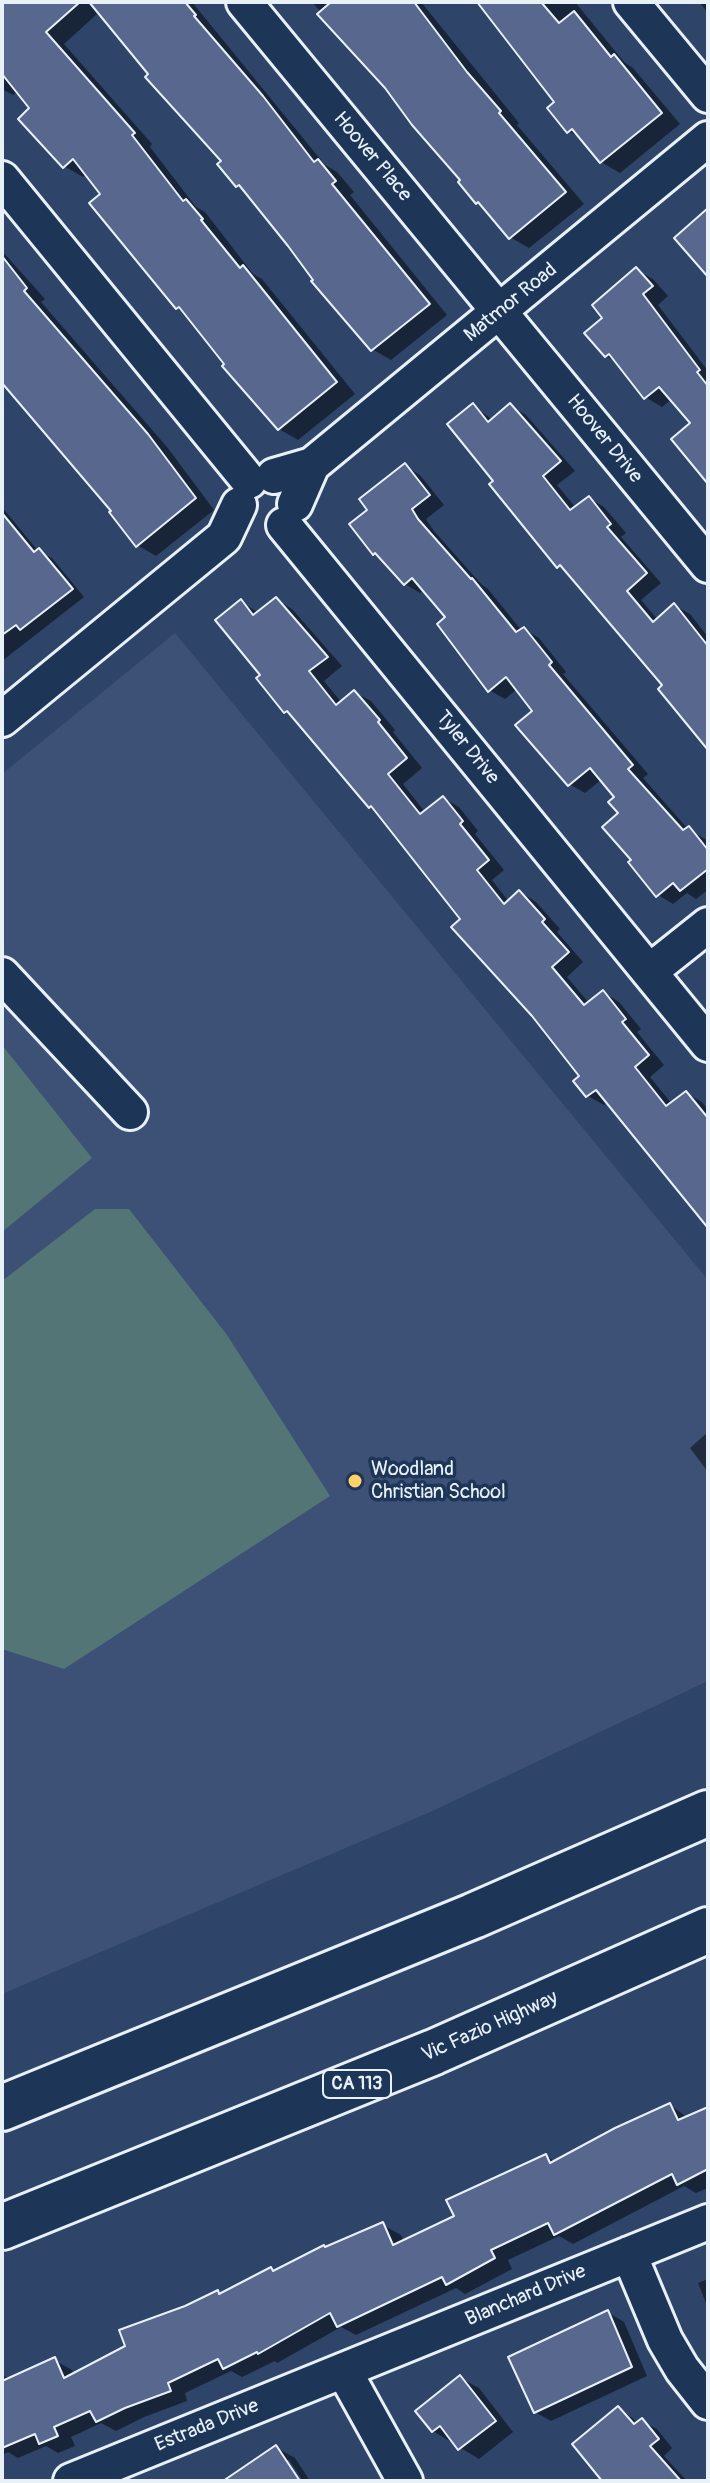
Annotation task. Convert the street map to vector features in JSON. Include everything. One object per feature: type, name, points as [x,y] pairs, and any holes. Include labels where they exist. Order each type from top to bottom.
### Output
[{"type":"highway","points":[[473,1916],[708,1786]]},
{"type":"highway","points":[[2,2108],[473,1916],[708,1813]]},
{"type":"highway","name":"Vic Fazio Highway","points":[[2,2227],[434,2052],[708,1930]]},
{"type":"street","name":"Hoover Place","points":[[244,2],[500,312]]},
{"type":"street","points":[[631,2],[708,95]]},
{"type":"street","name":"Matmor Road","points":[[254,488],[312,465],[708,139]]},
{"type":"street","points":[[2,179],[254,488]]},
{"type":"street","name":"Hoover Drive","points":[[500,312],[708,565]]},
{"type":"street","name":"Matmor Road","points":[[280,520],[312,465]]},
{"type":"street","points":[[254,488],[289,487],[280,520]]},
{"type":"street","points":[[254,488],[245,521],[280,520]]},
{"type":"street","points":[[2,719],[224,537],[254,488]]},
{"type":"street","points":[[224,537],[280,520]]},
{"type":"street","name":"Tyler Drive","points":[[280,520],[708,1044]]},
{"type":"street","points":[[649,972],[708,925]]},
{"type":"street","points":[[2,975],[130,1112]]},
{"type":"street","name":"Blanchard Drive","points":[[344,2371],[708,2222]]},
{"type":"street","points":[[629,2254],[665,2340],[682,2369],[708,2402]]},
{"type":"street","points":[[344,2371],[405,2481]]},
{"type":"street","name":"Estrada Drive","points":[[71,2481],[344,2371]]},
{"type":"shaded area","name":"Woodland Christian School","points":[[175,633],[708,1280],[708,1681],[428,1813],[2,1994],[2,774]]},
{"type":"green space","points":[[2,1045],[92,1158],[2,1232]]},
{"type":"green space","points":[[95,1209],[129,1209],[227,1335],[330,1496],[64,1669],[2,1649],[2,1281]]},
{"type":"building","points":[[2,2],[80,2],[46,32],[135,133],[132,135],[183,201],[186,199],[240,268],[243,265],[337,382],[278,430],[222,366],[224,364],[179,307],[176,309],[89,203],[100,194],[73,159],[63,168],[18,119],[29,108],[2,74]]},
{"type":"building","points":[[89,2],[185,2],[314,162],[318,159],[336,181],[332,184],[430,304],[371,351],[311,281],[288,246],[239,185],[236,187],[217,164],[221,161],[145,77],[148,74]]},
{"type":"building","points":[[331,2],[414,2],[501,111],[499,113],[566,192],[509,239],[478,202],[476,204],[385,88],[317,14]]},
{"type":"building","points":[[477,2],[541,2],[559,23],[574,11],[662,113],[600,163],[572,129],[567,133],[547,108],[554,102]]},
{"type":"building","points":[[708,208],[708,277],[674,238]]},
{"type":"building","points":[[2,256],[27,288],[24,291],[148,434],[196,498],[136,547],[111,511],[2,383]]},
{"type":"building","points":[[636,267],[653,286],[643,294],[700,370],[697,372],[708,386],[708,484],[671,439],[690,423],[659,387],[644,399],[609,354],[605,357],[584,333],[602,318],[592,305]]},
{"type":"building","points":[[473,403],[488,422],[510,403],[561,461],[543,476],[570,510],[589,496],[611,524],[607,527],[647,573],[627,591],[653,622],[674,603],[708,646],[708,750],[658,689],[662,685],[560,565],[557,568],[489,484],[493,481],[447,424]]},
{"type":"building","points":[[405,463],[430,495],[412,509],[418,519],[516,632],[524,627],[552,662],[549,665],[633,765],[628,769],[683,830],[689,826],[708,850],[708,869],[680,891],[673,883],[656,897],[628,862],[631,860],[602,827],[618,813],[608,802],[614,797],[590,768],[568,786],[515,725],[532,711],[506,677],[488,692],[437,624],[445,617],[412,578],[404,585],[375,553],[373,555],[349,524],[367,510],[359,499]]},
{"type":"building","points":[[2,513],[34,552],[39,548],[73,589],[20,630],[16,625],[2,635]]},
{"type":"building","points":[[276,597],[328,657],[309,671],[336,705],[354,690],[407,758],[388,774],[420,814],[443,796],[463,821],[460,824],[489,860],[477,870],[504,904],[519,890],[569,952],[552,967],[584,1005],[603,990],[626,1019],[622,1022],[649,1055],[635,1067],[666,1106],[686,1091],[708,1118],[708,1228],[596,1090],[586,1097],[573,1081],[579,1076],[532,1016],[451,927],[460,919],[371,806],[369,808],[287,711],[284,713],[256,678],[260,675],[215,620],[241,599],[253,615]]},
{"type":"building","points":[[670,2103],[678,2120],[708,2107],[708,2169],[677,2185],[672,2174],[554,2235],[548,2223],[491,2250],[495,2258],[446,2285],[442,2277],[337,2327],[330,2313],[258,2354],[223,2369],[218,2359],[168,2383],[171,2391],[96,2422],[90,2411],[54,2427],[58,2436],[39,2444],[35,2434],[2,2448],[2,2381],[55,2357],[64,2378],[125,2346],[119,2330],[185,2306],[218,2290],[219,2294],[271,2267],[273,2271],[324,2245],[383,2222],[393,2245],[454,2216],[446,2200],[546,2154],[550,2163]]},
{"type":"building","points":[[608,2310],[632,2367],[534,2413],[508,2357]]},
{"type":"building","points":[[460,2375],[496,2421],[458,2450],[440,2426],[432,2432],[415,2411]]},
{"type":"building","points":[[618,2406],[634,2424],[642,2418],[659,2439],[650,2446],[681,2481],[602,2481],[572,2444]]},
{"type":"building","points":[[276,2445],[300,2481],[223,2481]]},
{"type":"place","name":"Woodland Christian School","points":[[355,1481]]}]
